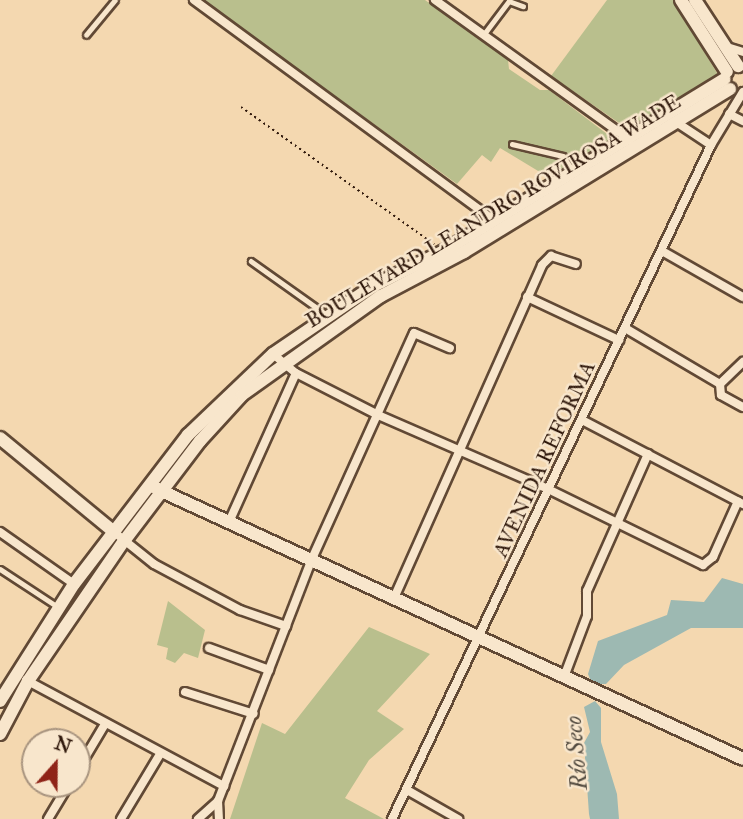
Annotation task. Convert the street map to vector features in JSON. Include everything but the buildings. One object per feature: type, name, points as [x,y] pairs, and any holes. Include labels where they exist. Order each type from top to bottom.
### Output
[{"type":"main road","points":[[681,0],[736,79]]},
{"type":"main road","points":[[695,0],[729,48],[736,79]]},
{"type":"main road","name":"BOULEVARD LEANDRO ROVIROSA WADE","points":[[633,142],[676,122],[736,79]]},
{"type":"main road","name":"BOULEVARD LEANDRO ROVIROSA WADE","points":[[0,734],[28,681],[124,541],[188,435],[273,354],[327,315],[464,252],[577,177],[736,79]]},
{"type":"main road","name":"BOULEVARD LEANDRO ROVIROSA WADE","points":[[0,702],[74,584],[114,532],[242,395],[377,291],[493,220],[577,177]]},
{"type":"main road","points":[[0,438],[114,532]]},
{"type":"main road","points":[[155,488],[743,759]]},
{"type":"street","points":[[194,0],[493,220]]},
{"type":"street","points":[[435,0],[633,142]]},
{"type":"street","points":[[729,48],[743,43]]},
{"type":"street","points":[[729,48],[743,52]]},
{"type":"street","name":"AVENIDA REFORMA","points":[[393,819],[711,145],[729,114],[736,79]]},
{"type":"street","points":[[729,114],[743,121]]},
{"type":"street","points":[[676,122],[711,145]]},
{"type":"street","points":[[662,251],[743,298]]},
{"type":"street","points":[[394,598],[527,297],[551,256],[576,264]]},
{"type":"street","points":[[527,297],[619,340]]},
{"type":"street","points":[[625,328],[720,384]]},
{"type":"street","points":[[219,819],[218,801],[254,714],[311,561],[414,333],[450,348]]},
{"type":"street","points":[[273,354],[296,373],[378,415],[548,489],[703,565],[713,557],[740,502],[582,420]]},
{"type":"street","points":[[720,384],[743,362]]},
{"type":"street","points":[[229,523],[296,373]]},
{"type":"street","points":[[720,384],[721,395],[743,407]]},
{"type":"street","points":[[564,677],[587,616],[587,591],[648,454]]},
{"type":"street","points":[[0,532],[74,584]]},
{"type":"street","points":[[114,532],[153,564],[240,610],[286,626]]},
{"type":"street","points":[[209,648],[269,670]]},
{"type":"street","points":[[16,674],[160,754],[224,786]]},
{"type":"street","points":[[185,692],[254,714]]},
{"type":"street","points":[[91,748],[105,724]]},
{"type":"street","points":[[121,819],[160,754]]},
{"type":"street","points":[[407,790],[458,819]]},
{"type":"street","points":[[48,819],[61,798]]},
{"type":"street","points":[[198,819],[218,801]]},
{"type":"lane","points":[[86,35],[115,0]]},
{"type":"lane","points":[[484,35],[509,1],[523,6]]},
{"type":"lane","points":[[512,144],[563,156],[577,177]]},
{"type":"lane","points":[[251,261],[327,315]]},
{"type":"lane","points":[[0,569],[59,608]]},
{"type":"path","points":[[241,107],[444,251]]},
{"type":"green space","points":[[202,0],[425,0],[508,60],[509,69],[540,90],[549,90],[615,140],[553,180],[500,148],[491,162],[482,155],[457,184]]},
{"type":"green space","points":[[607,0],[673,0],[717,73],[718,79],[635,134],[551,76]]},
{"type":"green space","points":[[168,601],[205,630],[198,658],[184,653],[175,663],[166,659],[168,648],[157,645]]},
{"type":"green space","points":[[369,627],[430,654],[377,711],[404,729],[369,760],[345,798],[384,819],[230,819],[262,723],[285,734]]},
{"type":"water","points":[[722,578],[743,584],[743,628],[691,628],[624,665],[606,684],[592,684],[588,674],[598,641],[667,615],[671,600],[704,602]]},
{"type":"water","points":[[595,701],[601,708],[601,742],[617,794],[619,819],[590,819],[584,743],[590,732],[584,707]]},
{"type":"water label","name":"Río Seco","points":[[576,753]]}]
